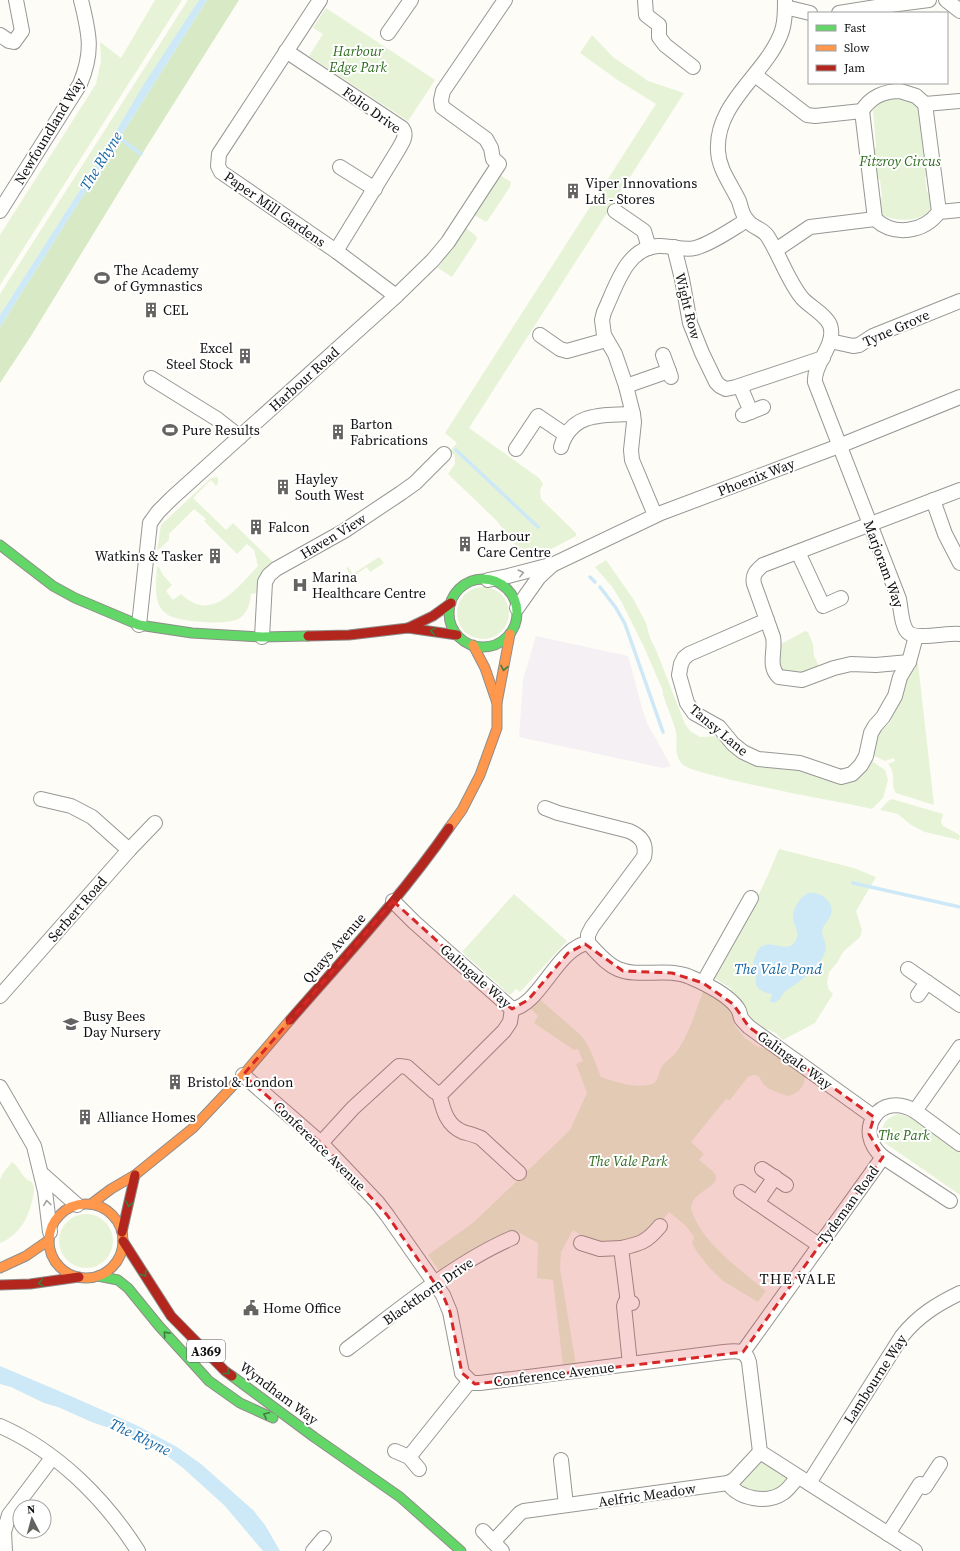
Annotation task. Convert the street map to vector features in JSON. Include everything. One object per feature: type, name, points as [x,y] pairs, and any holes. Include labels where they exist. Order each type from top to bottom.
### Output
[{"type":"street","points":[[0,35],[9,41],[14,42],[22,31],[16,0]]},
{"type":"street","name":"Newfoundland Way","points":[[0,211],[80,84],[85,72],[90,49],[89,36],[80,0]]},
{"type":"street","name":"Paper Mill Gardens","points":[[320,0],[219,154],[218,166],[221,172],[336,251],[396,296]]},
{"type":"street","points":[[388,33],[411,0]]},
{"type":"street","name":"Harbour Road","points":[[139,625],[149,529],[153,518],[396,296],[441,251],[500,164],[493,159],[492,148],[486,139],[444,110],[441,104],[441,95],[448,82],[505,0]]},
{"type":"street","points":[[645,0],[646,15],[659,25],[659,37],[665,45],[693,67]]},
{"type":"street","points":[[845,12],[929,0]]},
{"type":"street","points":[[946,0],[960,11]]},
{"type":"street","points":[[808,12],[785,3],[784,23],[779,37],[755,75],[725,116],[720,130],[718,146],[722,168],[747,220],[766,233],[799,294],[812,308],[829,322],[831,329],[830,341]]},
{"type":"street","name":"Folio Drive","points":[[286,51],[404,131],[404,138],[336,251]]},
{"type":"street","points":[[755,75],[807,115],[815,116],[862,111],[872,99],[893,92],[911,94],[920,98],[925,104],[939,212]]},
{"type":"street","points":[[925,104],[960,101]]},
{"type":"street","points":[[862,111],[875,219],[880,224],[889,228],[911,230],[926,224],[939,212],[960,210]]},
{"type":"street","points":[[340,167],[374,189]]},
{"type":"street","points":[[615,211],[644,231],[649,248]]},
{"type":"street","points":[[776,250],[810,227],[875,219]]},
{"type":"street","points":[[655,515],[632,460],[631,450],[634,422],[633,414],[626,386],[614,351],[606,340],[602,324],[604,312],[628,262],[640,252],[649,248],[663,246],[685,249],[699,247],[747,220]]},
{"type":"street","name":"Wight Row","points":[[674,247],[682,279],[690,323],[702,353],[716,382],[720,386],[726,389],[740,386],[823,358]]},
{"type":"street","name":"Tyne Grove","points":[[830,341],[853,346],[860,345],[873,336],[960,301]]},
{"type":"street","points":[[540,335],[560,349],[566,351],[606,340]]},
{"type":"street","name":"Marjoram Way","points":[[830,341],[815,376],[815,382],[899,599],[905,628],[909,634],[916,636]]},
{"type":"street","points":[[626,386],[670,374],[663,355]]},
{"type":"street","points":[[151,378],[217,419],[240,437]]},
{"type":"street","points":[[740,386],[752,412]]},
{"type":"street","name":"Phoenix Way","points":[[488,580],[554,564],[655,515],[839,446],[960,397]]},
{"type":"street","points":[[516,449],[538,416],[563,441],[574,426],[586,418],[600,415],[633,414]]},
{"type":"street","name":"Haven View","points":[[262,637],[264,587],[269,575],[276,569],[344,532],[402,494],[444,454]]},
{"type":"street","points":[[909,662],[876,665],[847,664],[802,680],[778,677],[772,669],[774,642],[754,584],[755,573],[764,565],[960,490]]},
{"type":"street","points":[[933,500],[945,534],[960,563]]},
{"type":"street","points":[[0,545],[53,586],[75,598],[139,625],[192,633],[262,637],[349,635],[408,628],[457,635]]},
{"type":"street","points":[[798,552],[823,606],[841,598]]},
{"type":"street","name":"Phoenix Way","points":[[517,608],[539,577],[554,564]]},
{"type":"street","points":[[488,580],[498,583],[507,589],[517,608],[515,626],[503,641],[494,646],[473,646],[457,635],[451,625],[449,614],[451,603],[458,591],[469,582],[488,580]]},
{"type":"street","points":[[408,628],[433,616],[451,603]]},
{"type":"street","name":"Tansy Lane","points":[[767,620],[689,654],[684,658],[679,676],[691,710],[719,727],[733,744],[754,758],[800,763],[841,777],[855,772],[866,756],[871,733],[883,717],[897,692],[900,677],[909,662],[916,636]]},
{"type":"street","points":[[916,636],[952,633],[960,634]]},
{"type":"street","name":"Quays Avenue","points":[[91,1204],[135,1175],[193,1128],[243,1075],[393,902],[435,849],[462,810],[480,775],[496,728],[497,703],[510,634]]},
{"type":"street","name":"Quays Avenue","points":[[473,646],[485,668],[497,703]]},
{"type":"street","points":[[41,799],[71,806],[92,817],[129,850]]},
{"type":"street","points":[[545,808],[558,813],[629,831],[637,835],[644,845],[644,857],[592,927],[588,935],[588,944]]},
{"type":"street","name":"Serbert Road","points":[[0,996],[129,850],[155,823]]},
{"type":"street","points":[[703,983],[751,898]]},
{"type":"street","name":"Galingale Way","points":[[393,902],[512,1009],[519,1007],[528,1000],[568,953],[581,945],[588,944],[610,964],[623,971],[637,973],[672,973],[689,977],[703,983],[733,1004],[739,1010],[742,1020],[749,1027],[874,1117]]},
{"type":"street","points":[[908,969],[960,1005]]},
{"type":"street","points":[[918,995],[927,982]]},
{"type":"street","points":[[321,1143],[353,1108],[398,1066],[407,1067],[434,1092],[439,1093],[444,1091],[451,1086],[504,1031],[510,1022],[512,1009]]},
{"type":"street","points":[[915,1111],[960,1047]]},
{"type":"street","name":"Conference Avenue","points":[[243,1075],[321,1143],[377,1202],[436,1283],[443,1295],[450,1312],[462,1373],[475,1384],[724,1352],[743,1352]]},
{"type":"street","points":[[0,1087],[34,1146],[42,1174],[50,1236]]},
{"type":"street","points":[[439,1093],[445,1113],[451,1124],[461,1131],[481,1138],[519,1173]]},
{"type":"street","points":[[874,1117],[880,1110],[891,1105],[902,1105],[915,1111],[960,1144]]},
{"type":"street","name":"Tydeman Road","points":[[743,1352],[883,1157],[875,1149],[869,1134],[869,1129],[874,1117]]},
{"type":"street","points":[[883,1157],[950,1201]]},
{"type":"street","points":[[757,1203],[780,1181],[762,1169]]},
{"type":"street","points":[[42,1174],[77,1205]]},
{"type":"street","points":[[98,1276],[109,1270],[116,1263],[120,1255],[135,1175]]},
{"type":"street","points":[[741,1192],[819,1245]]},
{"type":"street","name":"A369","points":[[79,1277],[68,1273],[60,1267],[53,1258],[50,1247],[50,1236],[55,1221],[61,1214],[77,1205],[91,1204],[99,1206],[116,1218],[123,1236]]},
{"type":"street","points":[[582,1243],[600,1248],[621,1248],[636,1244],[651,1245],[660,1226]]},
{"type":"street","name":"A369","points":[[0,1268],[18,1262],[31,1254],[50,1236]]},
{"type":"street","name":"Wyndham Way","points":[[123,1236],[171,1316],[225,1371],[314,1437],[400,1497],[461,1551]]},
{"type":"street","name":"Blackthorn Drive","points":[[347,1349],[436,1283],[490,1249],[512,1238]]},
{"type":"street","points":[[621,1248],[630,1303],[625,1303],[624,1306],[630,1364]]},
{"type":"street","name":"A369","points":[[0,1285],[16,1286],[79,1277],[98,1276]]},
{"type":"street","name":"Wyndham Way","points":[[98,1276],[118,1280],[128,1288],[159,1326],[209,1381],[240,1403],[314,1437]]},
{"type":"street","name":"Lambourne Way","points":[[803,1480],[902,1336],[913,1323],[925,1313],[960,1293]]},
{"type":"street","points":[[743,1352],[746,1355],[748,1362],[760,1452],[888,1534],[899,1547],[914,1551]]},
{"type":"street","points":[[409,1457],[470,1381]]},
{"type":"street","points":[[0,1426],[28,1441],[76,1476],[99,1499],[138,1551]]},
{"type":"street","points":[[395,1451],[409,1457],[419,1469]]},
{"type":"street","points":[[760,1452],[734,1480],[728,1483],[739,1493],[761,1499],[776,1496],[782,1494],[803,1480]]},
{"type":"street","points":[[5,1551],[4,1532],[9,1515],[52,1458]]},
{"type":"street","points":[[562,1460],[566,1506]]},
{"type":"street","points":[[888,1534],[920,1484],[925,1487],[940,1464]]},
{"type":"street","name":"Aelfric Meadow","points":[[483,1531],[498,1546],[523,1512],[728,1483]]},
{"type":"street","points":[[313,1551],[324,1538]]},
{"type":"highlighted area","points":[[393,901],[512,1009],[528,1000],[568,953],[585,944],[623,971],[672,973],[703,983],[733,1004],[749,1027],[874,1117],[869,1134],[883,1157],[743,1352],[475,1384],[462,1373],[450,1312],[443,1295],[387,1215],[321,1143],[243,1075]]},
{"type":"shaded area","points":[[536,636],[628,656],[647,723],[671,766],[663,768],[519,737],[523,680]]},
{"type":"green space","points":[[155,0],[182,0],[0,285],[0,235],[96,84],[101,61],[100,42],[121,58]]},
{"type":"green space","points":[[188,0],[199,0],[0,315],[0,294]]},
{"type":"green space","points":[[207,0],[239,0],[147,146],[31,336],[0,383],[0,327]]},
{"type":"green space","name":"Harbour Edge Park","points":[[326,8],[435,80],[408,121],[309,56],[323,34],[313,28]]},
{"type":"green space","points":[[592,35],[613,57],[648,81],[684,93],[469,428],[539,478],[543,484],[540,490],[541,499],[576,533],[576,536],[540,555],[527,560],[496,520],[448,474],[455,464],[455,456],[450,451],[457,443],[445,433],[656,104],[619,81],[580,53]]},
{"type":"green space","name":"Fitzroy Circus","points":[[892,98],[905,99],[918,104],[922,143],[927,147],[929,169],[925,177],[927,192],[931,196],[933,209],[927,214],[914,219],[893,219],[879,214],[878,201],[882,197],[880,180],[874,175],[872,152],[876,147],[873,109],[880,103]]},
{"type":"green space","points":[[500,175],[511,182],[510,187],[486,222],[474,215]]},
{"type":"green space","points":[[466,228],[476,236],[477,239],[452,277],[438,268]]},
{"type":"green space","points":[[218,477],[218,483],[216,486],[211,480],[193,498],[226,530],[233,523],[274,563],[258,583],[257,593],[251,594],[248,607],[240,618],[226,622],[182,620],[168,615],[158,603],[156,587],[157,567],[159,567],[163,575],[172,585],[166,591],[173,600],[181,594],[192,602],[203,605],[213,604],[223,600],[233,592],[258,566],[254,550],[247,544],[237,554],[204,521],[206,519],[194,509],[169,534],[169,540],[157,551],[161,525],[211,478]]},
{"type":"green space","points":[[379,557],[384,563],[370,572],[367,567],[352,577],[346,568],[348,567],[353,574]]},
{"type":"green space","points":[[606,560],[634,600],[646,623],[650,638],[685,724],[690,731],[700,737],[719,736],[723,743],[731,750],[833,779],[869,759],[885,770],[888,780],[883,798],[872,809],[740,782],[692,769],[682,764],[679,760],[676,749],[676,732],[663,695],[663,691],[644,647],[613,588],[595,567]]},
{"type":"green space","points":[[478,587],[488,587],[502,594],[509,608],[509,618],[502,632],[488,639],[478,639],[468,635],[461,628],[457,618],[457,608],[461,598],[468,591]]},
{"type":"green space","points":[[805,631],[808,632],[813,644],[814,656],[819,666],[817,671],[792,675],[776,669],[779,645]]},
{"type":"green space","points":[[914,663],[918,663],[934,805],[896,793],[893,786],[893,775],[888,764],[895,761],[894,758],[885,761],[872,755],[877,735],[890,723],[903,686]]},
{"type":"green space","points":[[892,799],[943,814],[941,822],[943,826],[958,834],[960,836],[959,840],[925,832],[911,825],[898,814],[880,810],[888,801]]},
{"type":"green space","points":[[779,849],[854,868],[876,877],[856,911],[862,930],[861,935],[843,952],[837,963],[829,972],[827,983],[829,990],[833,994],[815,1023],[783,1040],[777,1034],[767,1029],[763,1032],[728,994],[732,989],[714,978],[749,915]]},
{"type":"green space","points":[[514,894],[567,941],[520,992],[516,989],[510,995],[462,952]]},
{"type":"green space","name":"The Vale Park","points":[[704,989],[730,1006],[735,1026],[745,1038],[758,1047],[769,1049],[804,1073],[805,1077],[802,1088],[789,1096],[776,1092],[767,1087],[763,1084],[760,1077],[756,1075],[748,1077],[730,1100],[726,1099],[691,1142],[704,1154],[699,1160],[715,1174],[716,1179],[710,1187],[694,1199],[692,1211],[697,1223],[704,1234],[723,1255],[766,1291],[758,1302],[723,1281],[697,1252],[692,1243],[694,1237],[686,1226],[669,1212],[657,1227],[627,1243],[590,1241],[573,1230],[561,1252],[560,1268],[576,1365],[563,1366],[553,1280],[537,1278],[538,1243],[514,1230],[489,1240],[440,1272],[428,1255],[474,1222],[570,1130],[587,1093],[576,1064],[583,1061],[578,1049],[574,1050],[534,1023],[538,1016],[530,1008],[538,998],[584,1039],[588,1045],[601,1077],[639,1086],[654,1083],[662,1066],[674,1055],[682,1044]]},
{"type":"green space","name":"The Park","points":[[899,1114],[910,1117],[960,1153],[960,1195],[885,1143],[882,1129],[886,1121]]},
{"type":"green space","points":[[12,1162],[29,1181],[32,1182],[34,1192],[30,1208],[24,1222],[14,1234],[0,1243],[0,1180],[3,1173]]},
{"type":"green space","points":[[81,1214],[91,1214],[101,1218],[109,1226],[113,1236],[113,1246],[109,1256],[101,1264],[91,1268],[81,1268],[71,1264],[63,1256],[59,1246],[59,1236],[63,1226],[71,1218]]},
{"type":"green space","points":[[761,1462],[764,1462],[787,1477],[783,1484],[772,1491],[765,1492],[750,1490],[737,1485]]},
{"type":"water","name":"The Rhyne","points":[[199,0],[207,0],[0,327],[0,315],[96,165],[144,84]]},
{"type":"water","name":"The Vale Pond","points":[[808,893],[822,895],[831,905],[831,915],[822,931],[826,949],[821,961],[799,982],[784,993],[778,1001],[773,1003],[770,1001],[772,994],[764,992],[757,986],[753,962],[758,950],[762,946],[767,944],[788,947],[793,945],[797,937],[793,919],[795,907],[799,900]]},
{"type":"water","name":"The Rhyne","points":[[0,1366],[138,1426],[177,1447],[201,1464],[253,1510],[265,1525],[280,1551],[263,1551],[224,1505],[183,1468],[162,1452],[119,1431],[94,1423],[58,1407],[44,1403],[11,1387],[0,1384]]},
{"type":"waterway","name":"The Rhyne","points":[[117,136],[141,154]]},
{"type":"waterway","points":[[456,450],[538,527]]},
{"type":"waterway","points":[[590,577],[595,582]]},
{"type":"waterway","points":[[600,587],[616,608],[625,624],[663,732]]},
{"type":"waterway","points":[[853,883],[960,907]]},
{"type":"traffic: fast","points":[[0,545],[53,586],[75,598],[139,625],[192,633],[262,637],[308,636]]},
{"type":"traffic: fast","points":[[483,579],[496,582],[507,589],[514,600],[517,613],[514,626],[507,637],[496,644],[483,647],[470,644],[459,637],[452,626],[449,613],[452,600],[459,589],[470,582],[483,579]]},
{"type":"traffic: fast","points":[[98,1276],[118,1280],[128,1288],[159,1326],[209,1381],[240,1403],[273,1418]]},
{"type":"traffic: fast","points":[[232,1376],[314,1437],[400,1497],[461,1551]]},
{"type":"traffic: slow","points":[[449,828],[462,810],[480,775],[497,728],[497,703],[510,634]]},
{"type":"traffic: slow","points":[[473,645],[485,668],[497,703]]},
{"type":"traffic: slow","points":[[91,1204],[111,1189],[135,1175],[193,1128],[243,1075],[290,1020]]},
{"type":"traffic: slow","points":[[86,1204],[100,1207],[112,1215],[120,1227],[123,1241],[120,1255],[112,1267],[100,1275],[86,1278],[72,1275],[60,1267],[52,1255],[49,1241],[52,1227],[60,1215],[72,1207],[86,1204]]},
{"type":"traffic: slow","points":[[0,1268],[26,1256],[49,1240]]},
{"type":"traffic: jam","points":[[408,628],[433,616],[451,603]]},
{"type":"traffic: jam","points":[[308,636],[349,635],[408,628],[457,635]]},
{"type":"traffic: jam","points":[[290,1020],[352,950],[412,878],[449,828]]},
{"type":"traffic: jam","points":[[122,1232],[135,1175]]},
{"type":"traffic: jam","points":[[123,1241],[171,1316],[225,1371],[232,1376]]},
{"type":"traffic: jam","points":[[0,1285],[30,1284],[79,1277]]},
{"type":"place","name":"Viper Innovations Ltd - Stores","points":[[573,191]]},
{"type":"place","name":"The Academy of Gymnastics","points":[[102,278]]},
{"type":"place","name":"CEL","points":[[151,310]]},
{"type":"place","name":"Excel Steel Stock","points":[[245,356]]},
{"type":"place","name":"Pure Results","points":[[170,430]]},
{"type":"place","name":"Barton Fabrications","points":[[338,432]]},
{"type":"place","name":"Hayley South West","points":[[283,487]]},
{"type":"place","name":"Falcon","points":[[256,527]]},
{"type":"place","name":"Harbour Care Centre","points":[[465,544]]},
{"type":"place","name":"Watkins & Tasker","points":[[215,556]]},
{"type":"place","name":"Marina Healthcare Centre","points":[[300,585]]},
{"type":"place","name":"Busy Bees Day Nursery","points":[[71,1024]]},
{"type":"place","name":"Bristol & London","points":[[175,1082]]},
{"type":"place","name":"Alliance Homes","points":[[85,1117]]},
{"type":"place","name":"Home Office","points":[[251,1308]]},
{"type":"district","name":"THE VALE","points":[[798,1279]]}]
